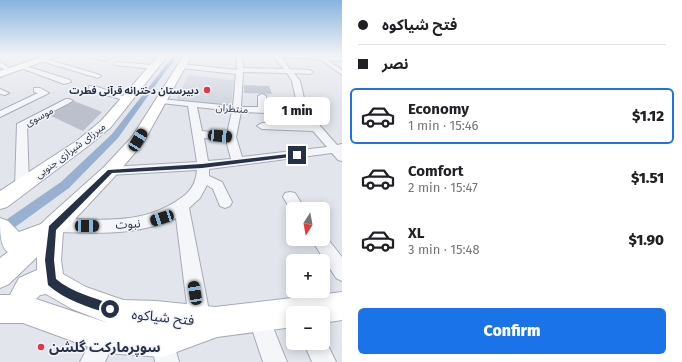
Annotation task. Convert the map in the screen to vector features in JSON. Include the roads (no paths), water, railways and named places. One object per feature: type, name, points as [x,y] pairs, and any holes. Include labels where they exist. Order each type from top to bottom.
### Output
[{"type":"main road","name":"میرزای شیرازی جنوبی","points":[[0,201],[83,143],[106,124],[150,72]]},
{"type":"main road","points":[[0,275],[54,227],[110,171],[138,140],[179,72]]},
{"type":"main road","points":[[6,235],[19,243],[54,227]]},
{"type":"main road","points":[[11,309],[21,299],[25,290],[33,283],[40,281],[51,282],[49,260],[54,227]]},
{"type":"main road","name":"فتح شیاکوه","points":[[51,282],[82,300],[123,314],[156,315],[208,322],[286,314]]},
{"type":"main road","name":"فتح شیاکوه","points":[[330,308],[342,306]]},
{"type":"main road","name":"فتح شیاکوه","points":[[11,309],[98,350],[165,351],[208,322]]},
{"type":"street","points":[[37,72],[67,82]]},
{"type":"street","points":[[84,72],[98,76]]},
{"type":"street","points":[[240,72],[245,72]]},
{"type":"street","points":[[240,72],[263,77]]},
{"type":"street","points":[[238,162],[231,137],[237,109],[240,72]]},
{"type":"street","points":[[291,72],[296,81],[303,111],[316,128],[339,151]]},
{"type":"street","points":[[92,88],[127,99]]},
{"type":"street","points":[[0,114],[45,93],[37,90]]},
{"type":"street","points":[[262,96],[263,110]]},
{"type":"street","name":"موسوی","points":[[22,186],[22,124],[69,101]]},
{"type":"street","name":"منتظران","points":[[162,101],[237,109],[303,111]]},
{"type":"street","points":[[192,104],[202,172],[217,183],[225,202]]},
{"type":"street","points":[[262,126],[316,128]]},
{"type":"street","points":[[197,134],[231,137]]},
{"type":"street","points":[[110,171],[202,172],[238,162],[339,151]]},
{"type":"street","name":"نبوت","points":[[54,227],[138,225],[162,218],[182,207],[195,193],[202,172]]},
{"type":"street","points":[[290,197],[293,202]]},
{"type":"street","points":[[182,207],[208,322]]},
{"type":"street","points":[[324,246],[342,272]]},
{"type":"street","points":[[258,317],[275,362]]},
{"type":"street","points":[[318,350],[324,362]]},
{"type":"waterway","points":[[0,232],[65,185],[115,136],[162,72]]},
{"type":"place","name":"دبیرستان دخترانه قرآنی فطرت","points":[[207,90]]},
{"type":"place","name":"سوپرمارکت گلشن","points":[[41,347]]}]
